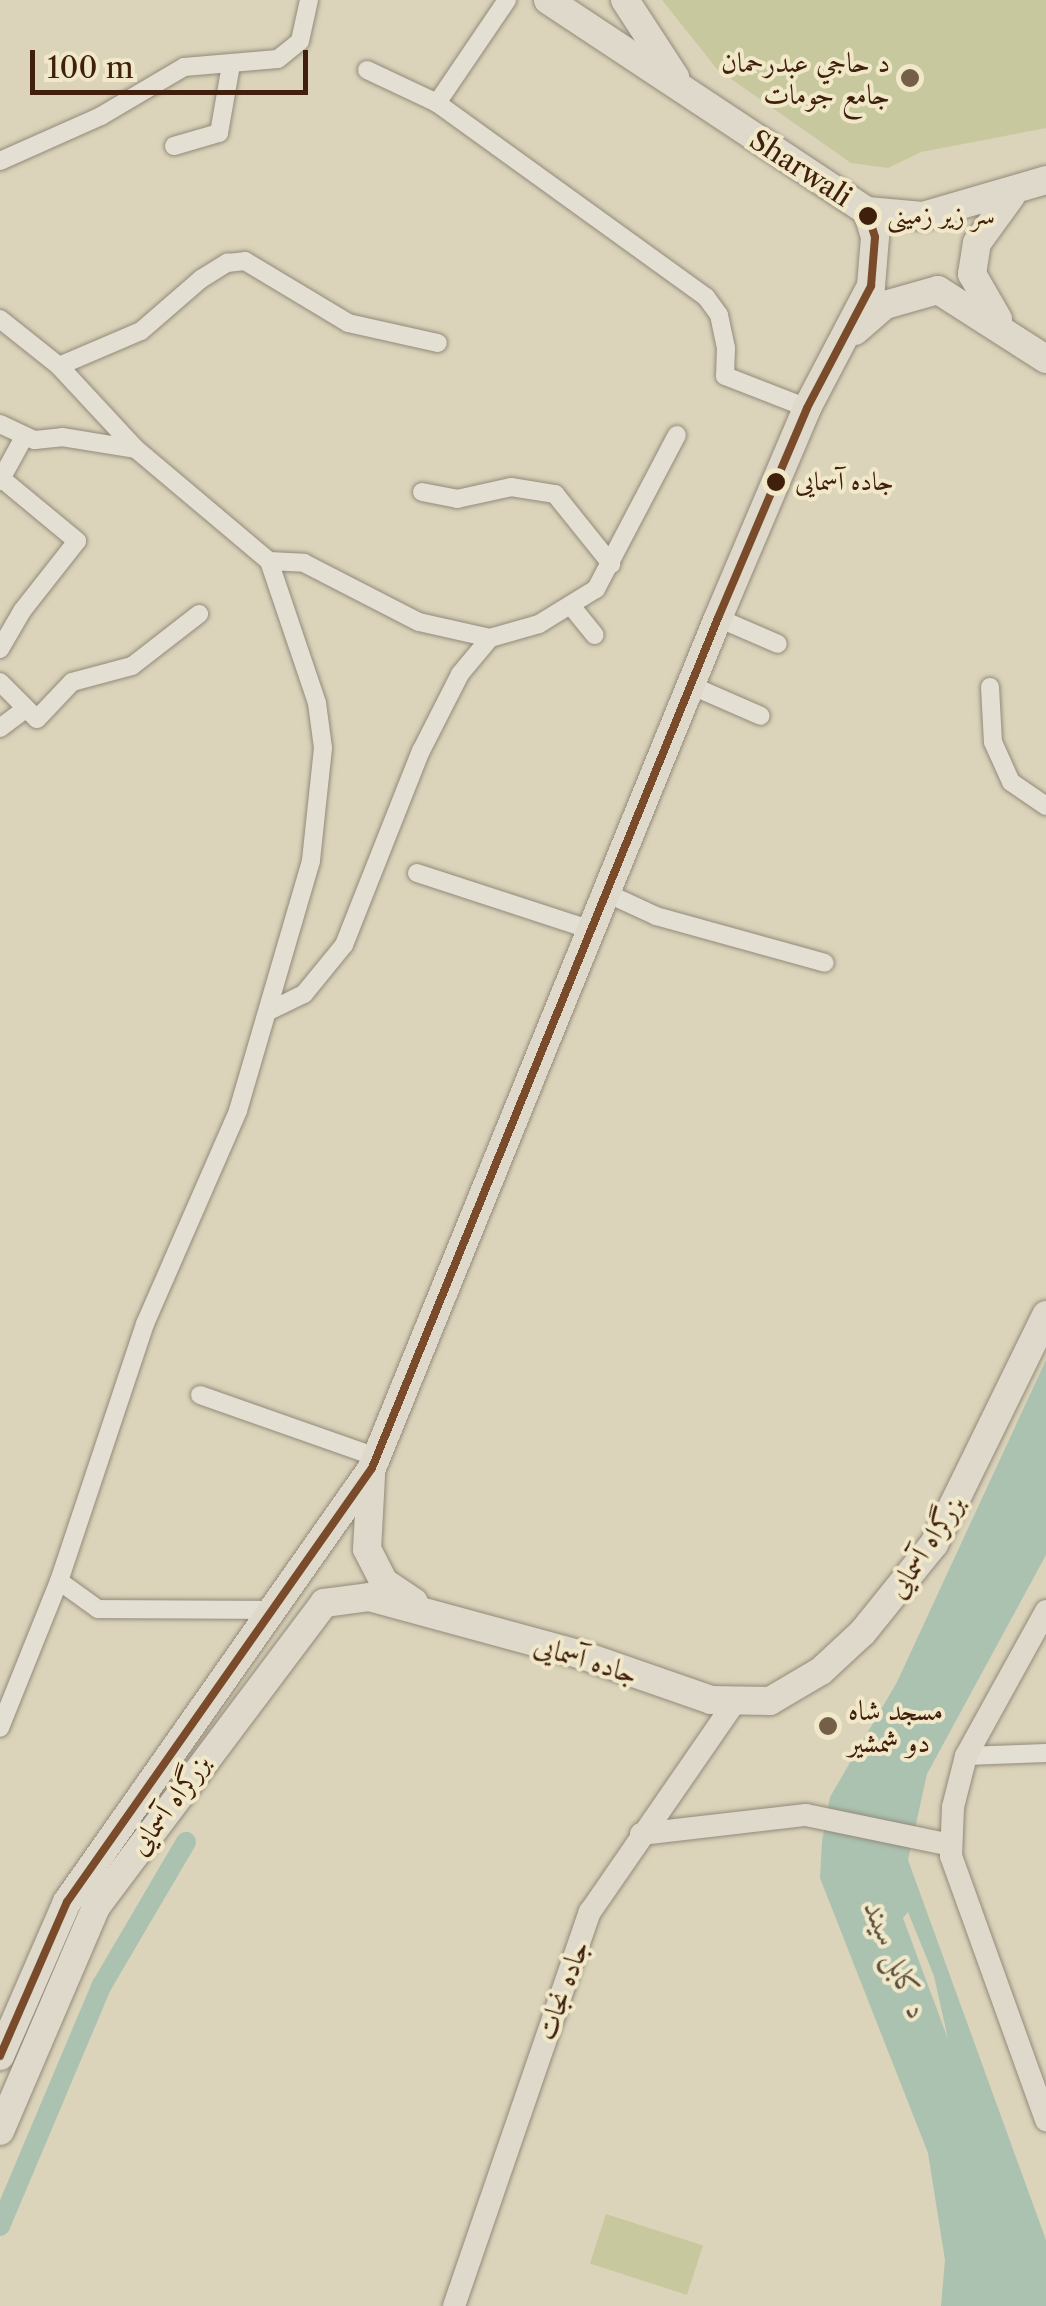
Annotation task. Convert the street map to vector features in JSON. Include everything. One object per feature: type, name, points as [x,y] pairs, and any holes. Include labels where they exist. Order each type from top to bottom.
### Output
[{"type":"highway","name":"Sharwali","points":[[548,0],[867,211]]},
{"type":"highway","points":[[625,0],[685,91]]},
{"type":"highway","points":[[844,341],[871,286],[874,237],[867,211],[923,216],[1046,180]]},
{"type":"highway","points":[[1009,331],[972,274],[990,217],[1017,190]]},
{"type":"highway","points":[[844,341],[885,305],[938,290],[1009,331],[1046,358]]},
{"type":"highway","name":"بزرگراه آسمایی","points":[[0,2056],[66,1902],[278,1610],[374,1462],[602,892],[807,408],[844,341]]},
{"type":"highway","name":"بزرگراه آسمایی","points":[[733,1706],[770,1701],[796,1690],[893,1597],[942,1528],[1046,1315]]},
{"type":"highway","points":[[374,1462],[364,1522],[367,1549],[384,1582],[436,1616]]},
{"type":"highway","name":"بزرگراه آسمایی","points":[[0,2131],[96,1907],[312,1613],[351,1595],[436,1616]]},
{"type":"highway","name":"جاده آسمایی","points":[[436,1616],[579,1654],[733,1706]]},
{"type":"main road","points":[[1046,1611],[966,1756],[951,1845],[957,1886],[1046,2120]]},
{"type":"main road","name":"جاده نجات","points":[[454,2306],[590,1912],[733,1706]]},
{"type":"main road","points":[[641,1834],[806,1815],[920,1835],[951,1845]]},
{"type":"street","points":[[0,161],[102,116],[184,66],[278,60],[295,48],[310,0]]},
{"type":"street","points":[[437,103],[507,0]]},
{"type":"street","points":[[174,146],[220,132],[230,65]]},
{"type":"street","points":[[367,70],[437,103],[706,298],[718,315],[726,348],[724,376],[807,408]]},
{"type":"street","points":[[59,366],[141,331],[201,279],[228,263],[245,261],[348,323],[438,343]]},
{"type":"street","points":[[0,319],[59,366],[136,450],[268,561],[317,703],[323,748],[311,861],[269,1011],[223,1148],[145,1324],[59,1581],[0,1728]]},
{"type":"street","points":[[0,424],[24,437],[136,450]]},
{"type":"street","points":[[269,1011],[304,994],[344,945],[420,751],[460,674],[490,638],[572,607],[596,589],[677,435]]},
{"type":"street","points":[[0,649],[78,538],[1,480],[24,437]]},
{"type":"street","points":[[422,492],[457,500],[511,487],[555,494],[612,564]]},
{"type":"street","points":[[268,561],[304,564],[419,622],[490,638]]},
{"type":"street","points":[[572,607],[595,634]]},
{"type":"street","points":[[0,682],[37,720],[72,682],[132,666],[199,614]]},
{"type":"street","points":[[718,618],[778,644]]},
{"type":"street","points":[[690,685],[761,716]]},
{"type":"street","points":[[990,687],[993,742],[1010,782],[1046,806]]},
{"type":"street","points":[[0,728],[24,710]]},
{"type":"street","points":[[417,873],[588,928]]},
{"type":"street","points":[[602,892],[656,916],[825,963]]},
{"type":"street","points":[[200,1395],[374,1462]]},
{"type":"street","points":[[59,1581],[98,1609],[278,1610]]},
{"type":"street","points":[[966,1756],[1046,1752]]},
{"type":"green space","points":[[662,0],[1046,0],[1046,128],[921,152],[888,168],[851,163],[717,69]]},
{"type":"green space","points":[[606,2214],[703,2246],[687,2295],[590,2263]]},
{"type":"water","name":"د کابل سيند","points":[[1046,1360],[1046,1555],[927,1774],[908,1860],[1046,2240],[1046,2306],[941,2306],[945,2260],[928,2153],[820,1878],[830,1797],[897,1682]],"holes":[[[908,1912],[934,1976],[948,2039],[903,1918]]]},
{"type":"waterway","points":[[0,2226],[102,1985],[186,1842]]},
{"type":"transit line","points":[[0,2056],[67,1902],[372,1468],[718,618],[807,408],[871,286],[875,237],[867,211]]},
{"type":"place","name":"د حاجي عبدرحمان جامع جومات","points":[[910,78]]},
{"type":"place","name":"سر زیر زمینی","points":[[868,216]]},
{"type":"place","name":"جاده آسمایی","points":[[776,482]]},
{"type":"place","name":"مسجد شاه دو شمشیر","points":[[828,1726]]}]
